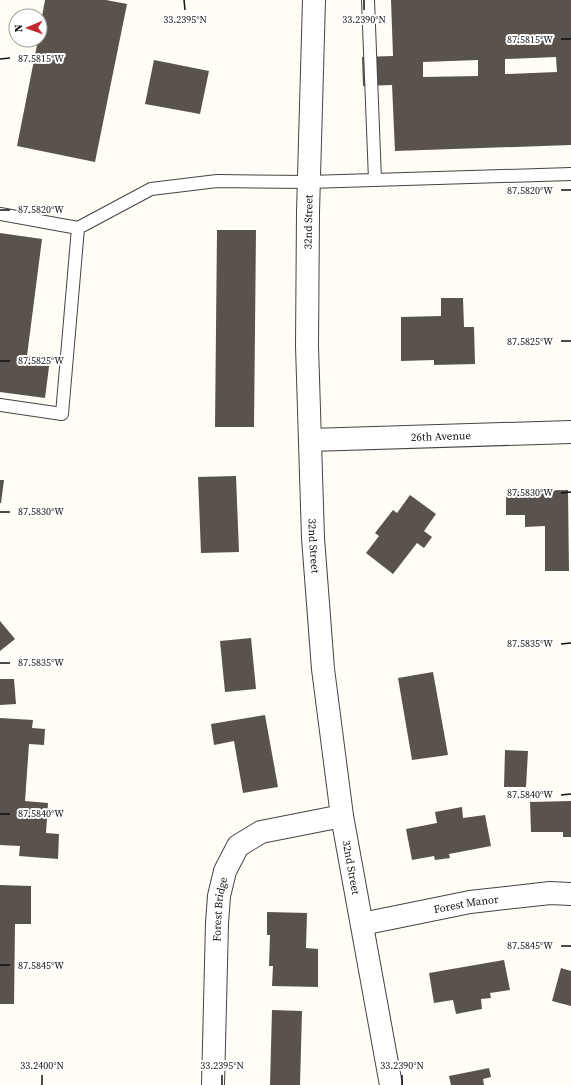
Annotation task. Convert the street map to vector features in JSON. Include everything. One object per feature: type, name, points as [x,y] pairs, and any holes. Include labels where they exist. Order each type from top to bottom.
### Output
[{"type":"street","name":"32nd Street","points":[[314,0],[309,182],[307,346],[313,538],[323,669],[342,816],[391,1085]]},
{"type":"street","name":"26th Avenue","points":[[310,440],[571,432]]},
{"type":"street","name":"Forest Bridge","points":[[213,1085],[217,922],[219,896],[225,871],[238,846],[261,832],[342,816]]},
{"type":"street","name":"Forest Manor","points":[[362,924],[470,902],[550,893],[571,894]]},
{"type":"lane","points":[[368,0],[375,180]]},
{"type":"lane","points":[[0,214],[78,228],[151,189],[218,181],[309,182],[571,174]]},
{"type":"lane","points":[[0,405],[62,414],[78,228]]},
{"type":"building","points":[[45,0],[106,0],[127,4],[95,162],[17,146],[36,48],[48,48],[48,8],[44,8]]},
{"type":"building","points":[[391,0],[571,0],[571,145],[395,151],[392,85],[363,86],[362,57],[393,56]],"holes":[[[556,57],[557,72],[505,74],[505,59]],[[478,60],[478,76],[423,77],[423,62]]]},
{"type":"building","points":[[154,60],[209,71],[200,114],[145,104]]},
{"type":"building","points":[[217,230],[256,230],[254,427],[215,427]]},
{"type":"building","points":[[0,233],[42,239],[27,356],[50,359],[45,398],[0,392]]},
{"type":"building","points":[[441,298],[463,298],[464,327],[474,327],[475,364],[434,365],[434,360],[401,361],[401,317],[441,316]]},
{"type":"building","points":[[236,476],[239,552],[201,553],[198,477]]},
{"type":"building","points":[[0,480],[4,480],[1,503],[0,503]]},
{"type":"building","points":[[568,490],[569,571],[545,571],[545,526],[525,527],[525,515],[506,515],[506,491]]},
{"type":"building","points":[[410,495],[436,514],[424,531],[432,537],[424,548],[417,543],[393,574],[366,553],[379,536],[375,533],[393,510],[397,513]]},
{"type":"building","points":[[0,621],[15,639],[0,651]]},
{"type":"building","points":[[251,638],[256,689],[225,692],[220,641]]},
{"type":"building","points":[[433,672],[448,755],[412,760],[398,678]]},
{"type":"building","points":[[0,679],[14,679],[16,704],[0,705]]},
{"type":"building","points":[[265,715],[278,787],[243,793],[234,741],[214,745],[211,724]]},
{"type":"building","points":[[0,718],[33,720],[32,728],[45,729],[44,745],[29,744],[25,801],[48,803],[46,833],[59,834],[58,859],[19,856],[20,846],[0,845]]},
{"type":"building","points":[[505,750],[528,751],[526,787],[504,787]]},
{"type":"building","points":[[571,801],[571,837],[563,837],[563,832],[531,832],[530,802]]},
{"type":"building","points":[[462,807],[463,818],[485,815],[491,846],[449,854],[450,858],[435,860],[434,856],[412,860],[406,829],[437,823],[435,812]]},
{"type":"building","points":[[0,885],[31,886],[31,924],[15,924],[14,1004],[0,1004]]},
{"type":"building","points":[[267,912],[307,913],[306,948],[318,949],[318,987],[272,986],[273,966],[269,966],[270,935],[267,935]]},
{"type":"building","points":[[504,960],[510,990],[490,993],[491,998],[481,999],[482,1009],[456,1014],[453,1000],[434,1003],[429,973]]},
{"type":"building","points":[[561,968],[571,971],[571,1006],[552,1001]]},
{"type":"building","points":[[272,1010],[302,1011],[300,1085],[270,1085]]},
{"type":"building","points":[[489,1068],[491,1077],[483,1079],[484,1085],[451,1085],[449,1076]]}]
